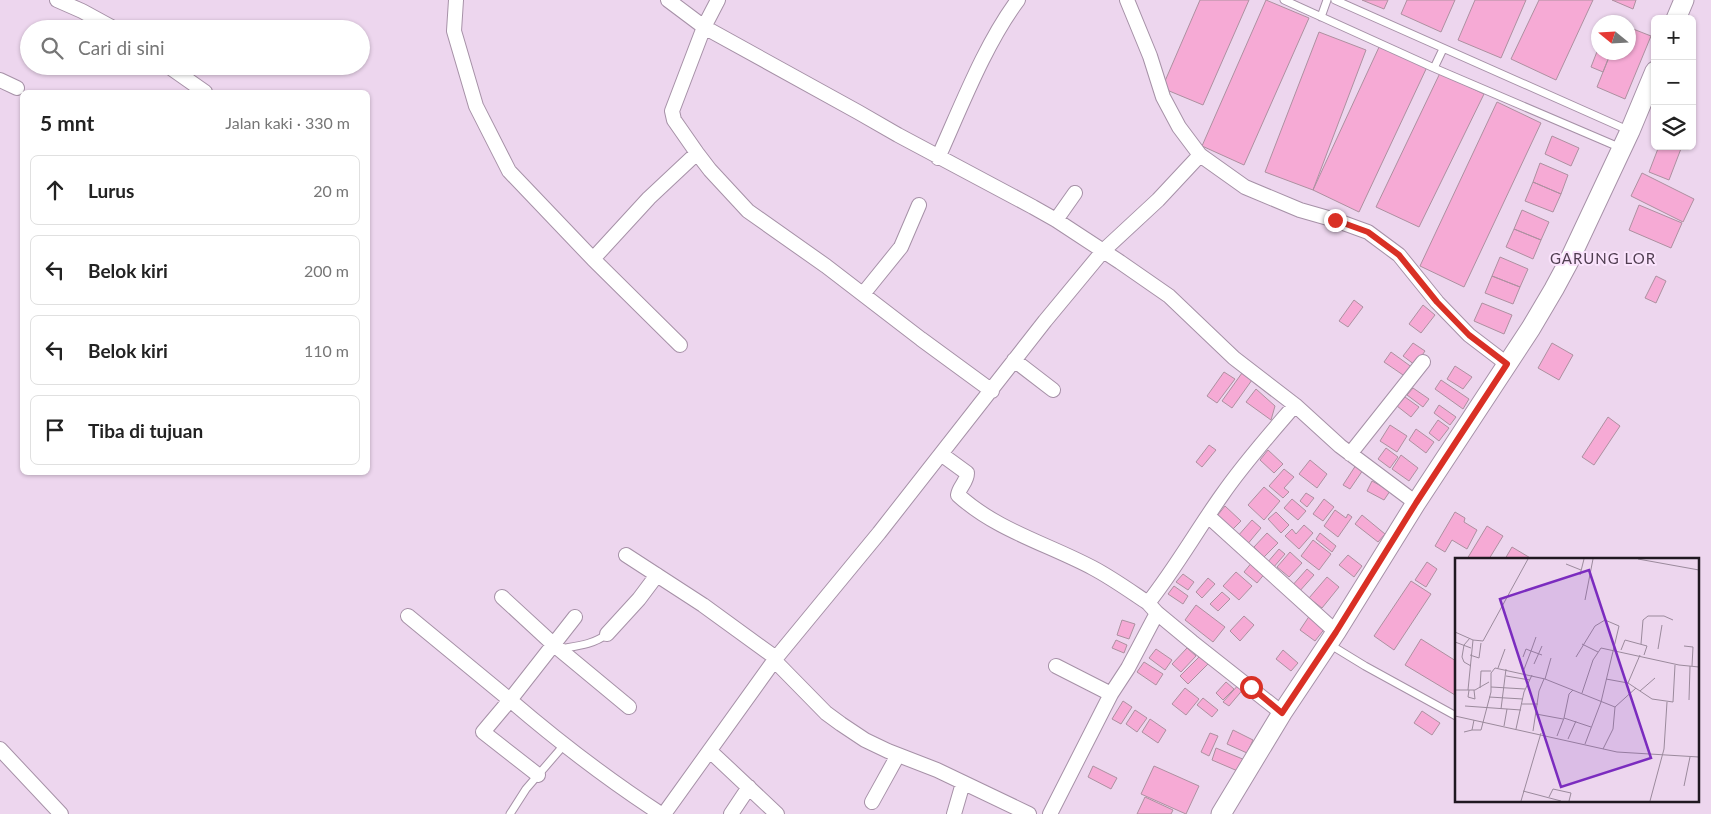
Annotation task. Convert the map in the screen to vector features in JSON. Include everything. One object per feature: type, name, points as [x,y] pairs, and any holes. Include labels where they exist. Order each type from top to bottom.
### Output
[{"type":"main road","points":[[1678,15],[1684,0]]},
{"type":"main road","points":[[1221,814],[1282,713],[1332,638],[1416,503],[1531,328],[1568,263],[1630,131],[1651,81]]},
{"type":"street","points":[[456,0],[454,31],[476,106],[509,171],[593,259],[680,345]]},
{"type":"street","points":[[668,0],[704,27],[938,158],[1056,220],[1103,251],[1169,296],[1234,358],[1295,405],[1350,454],[1416,503]]},
{"type":"street","points":[[718,0],[704,27],[676,97],[672,114],[674,120],[697,153],[748,212],[826,266],[992,391]]},
{"type":"street","points":[[938,158],[988,50],[1018,0]]},
{"type":"street","points":[[1127,0],[1150,56],[1163,97],[1179,127],[1200,155],[1245,187],[1300,210],[1368,232],[1399,255],[1437,302],[1469,335],[1507,364]]},
{"type":"street","points":[[61,1],[98,20]]},
{"type":"street","points":[[181,75],[202,90]]},
{"type":"street","points":[[0,80],[17,88]]},
{"type":"street","points":[[593,259],[649,198],[697,153]]},
{"type":"street","points":[[408,616],[564,746],[617,786],[663,814],[775,659],[992,391],[1014,360],[1103,251],[1158,200],[1200,155]]},
{"type":"street","points":[[1056,220],[1074,193]]},
{"type":"street","points":[[863,294],[901,246],[919,205]]},
{"type":"street","points":[[1014,360],[1053,390]]},
{"type":"street","points":[[1350,454],[1423,362]]},
{"type":"street","points":[[1050,814],[1111,694],[1128,668],[1162,585],[1248,459],[1295,405]]},
{"type":"street","points":[[941,454],[967,473],[967,478],[958,491],[958,495],[963,500],[987,517],[1022,536],[1093,568],[1153,608],[1282,713]]},
{"type":"street","points":[[1208,516],[1332,638]]},
{"type":"street","points":[[626,555],[703,605],[775,659],[816,704],[865,740],[937,770],[1029,814]]},
{"type":"street","points":[[607,634],[640,599],[658,575]]},
{"type":"street","points":[[502,597],[556,646],[629,707]]},
{"type":"street","points":[[538,775],[481,734],[556,646],[575,617]]},
{"type":"street","points":[[1056,666],[1111,694]]},
{"type":"street","points":[[0,749],[61,814]]},
{"type":"street","points":[[710,751],[777,814]]},
{"type":"street","points":[[872,802],[898,755]]},
{"type":"street","points":[[954,814],[963,783]]},
{"type":"street","points":[[731,814],[749,787]]},
{"type":"lane","points":[[1284,0],[1434,68],[1622,148]]},
{"type":"lane","points":[[1321,17],[1327,0]]},
{"type":"lane","points":[[1335,0],[1630,131]]},
{"type":"lane","points":[[1434,68],[1444,49]]},
{"type":"lane","points":[[556,646],[590,643],[600,640],[607,634]]},
{"type":"lane","points":[[1332,638],[1365,666],[1455,715]]},
{"type":"lane","points":[[510,814],[519,798],[564,746]]},
{"type":"building","points":[[1200,0],[1249,0],[1203,105],[1162,88]]},
{"type":"building","points":[[1266,0],[1309,18],[1244,165],[1202,146]]},
{"type":"building","points":[[1362,0],[1388,0],[1384,9]]},
{"type":"building","points":[[1407,0],[1455,0],[1441,32],[1401,14]]},
{"type":"building","points":[[1475,0],[1526,0],[1501,58],[1458,40]]},
{"type":"building","points":[[1539,0],[1593,0],[1556,80],[1511,59]]},
{"type":"building","points":[[1612,0],[1636,0],[1633,9]]},
{"type":"building","points":[[1636,30],[1651,36],[1625,99],[1597,87],[1608,60],[1636,60]]},
{"type":"building","points":[[1319,32],[1366,50],[1313,190],[1265,172]]},
{"type":"building","points":[[1380,45],[1427,67],[1359,212],[1313,190]]},
{"type":"building","points":[[1594,60],[1608,60],[1603,72],[1591,67]]},
{"type":"building","points":[[1440,73],[1484,94],[1419,227],[1376,207]]},
{"type":"building","points":[[1497,102],[1541,123],[1464,287],[1420,266]]},
{"type":"building","points":[[1552,136],[1579,148],[1571,166],[1545,154]]},
{"type":"building","points":[[1657,150],[1680,150],[1669,180],[1649,172]]},
{"type":"building","points":[[1540,163],[1568,175],[1561,194],[1533,182]]},
{"type":"building","points":[[1642,173],[1694,199],[1683,222],[1631,196]]},
{"type":"building","points":[[1533,182],[1561,194],[1553,212],[1525,201]]},
{"type":"building","points":[[1639,205],[1682,223],[1671,248],[1629,230]]},
{"type":"building","points":[[1522,210],[1549,222],[1541,240],[1514,229]]},
{"type":"building","points":[[1514,229],[1541,240],[1533,259],[1506,247]]},
{"type":"building","points":[[1500,257],[1528,269],[1520,287],[1492,276]]},
{"type":"building","points":[[1492,276],[1520,287],[1513,304],[1485,293]]},
{"type":"building","points":[[1656,276],[1666,281],[1656,303],[1645,298]]},
{"type":"building","points":[[1354,300],[1363,307],[1348,327],[1339,321]]},
{"type":"building","points":[[1482,303],[1512,315],[1504,334],[1474,321]]},
{"type":"building","points":[[1423,305],[1435,315],[1421,333],[1409,324]]},
{"type":"building","points":[[1413,343],[1425,351],[1415,365],[1403,356]]},
{"type":"building","points":[[1552,343],[1573,355],[1559,380],[1538,368]]},
{"type":"building","points":[[1391,352],[1413,368],[1406,377],[1384,362]]},
{"type":"building","points":[[1455,366],[1472,377],[1463,389],[1447,379]]},
{"type":"building","points":[[1224,372],[1235,379],[1217,403],[1207,396]]},
{"type":"building","points":[[1242,373],[1252,380],[1232,408],[1222,401]]},
{"type":"building","points":[[1441,380],[1469,399],[1463,409],[1435,389]]},
{"type":"building","points":[[1413,388],[1429,399],[1423,407],[1407,395]]},
{"type":"building","points":[[1256,389],[1275,406],[1271,420],[1246,402]]},
{"type":"building","points":[[1405,397],[1419,407],[1411,417],[1397,406]]},
{"type":"building","points":[[1439,405],[1456,417],[1450,425],[1434,413]]},
{"type":"building","points":[[1608,417],[1620,426],[1594,465],[1582,457]]},
{"type":"building","points":[[1438,420],[1449,428],[1439,441],[1429,433]]},
{"type":"building","points":[[1390,425],[1407,436],[1397,452],[1380,441]]},
{"type":"building","points":[[1416,429],[1434,442],[1426,453],[1409,440]]},
{"type":"building","points":[[1209,445],[1216,450],[1202,467],[1196,462]]},
{"type":"building","points":[[1386,448],[1398,457],[1390,468],[1378,459]]},
{"type":"building","points":[[1268,450],[1283,464],[1274,473],[1260,460]]},
{"type":"building","points":[[1401,455],[1418,468],[1409,481],[1392,469]]},
{"type":"building","points":[[1310,460],[1327,474],[1317,488],[1299,474]]},
{"type":"building","points":[[1356,465],[1363,470],[1350,489],[1343,485]]},
{"type":"building","points":[[1284,469],[1294,477],[1284,488],[1289,492],[1283,498],[1269,486]]},
{"type":"building","points":[[1372,481],[1390,491],[1384,500],[1367,491]]},
{"type":"building","points":[[1264,487],[1280,501],[1264,520],[1248,505]]},
{"type":"building","points":[[1306,493],[1314,498],[1307,507],[1300,501]]},
{"type":"building","points":[[1292,499],[1306,511],[1298,520],[1284,508]]},
{"type":"building","points":[[1324,499],[1334,507],[1323,521],[1313,514]]},
{"type":"building","points":[[1225,506],[1241,521],[1232,530],[1217,516]]},
{"type":"building","points":[[1335,510],[1346,518],[1348,514],[1352,517],[1338,537],[1324,526]]},
{"type":"building","points":[[1276,512],[1289,525],[1281,533],[1268,519]]},
{"type":"building","points":[[1455,512],[1465,518],[1464,522],[1477,530],[1467,549],[1452,540],[1445,552],[1435,546]]},
{"type":"building","points":[[1362,515],[1385,534],[1378,542],[1355,524]]},
{"type":"building","points":[[1252,520],[1261,528],[1246,546],[1237,537]]},
{"type":"building","points":[[1304,525],[1313,533],[1299,549],[1285,536],[1292,529],[1296,534]]},
{"type":"building","points":[[1487,526],[1503,536],[1490,558],[1468,558]]},
{"type":"building","points":[[1267,533],[1278,543],[1264,557],[1254,547]]},
{"type":"building","points":[[1320,533],[1336,546],[1332,552],[1316,539]]},
{"type":"building","points":[[1313,540],[1331,554],[1319,570],[1301,556]]},
{"type":"building","points":[[1512,547],[1530,558],[1506,558]]},
{"type":"building","points":[[1279,549],[1285,554],[1273,568],[1267,563]]},
{"type":"building","points":[[1290,552],[1302,563],[1289,577],[1277,567]]},
{"type":"building","points":[[1348,555],[1362,566],[1354,577],[1339,565]]},
{"type":"building","points":[[1253,561],[1266,572],[1257,583],[1244,572]]},
{"type":"building","points":[[1427,562],[1437,569],[1426,587],[1415,580]]},
{"type":"building","points":[[1307,569],[1314,575],[1298,593],[1291,587]]},
{"type":"building","points":[[1236,572],[1252,586],[1239,600],[1223,586]]},
{"type":"building","points":[[1183,574],[1194,582],[1188,590],[1176,582]]},
{"type":"building","points":[[1327,577],[1339,587],[1322,608],[1309,598]]},
{"type":"building","points":[[1208,578],[1215,584],[1202,598],[1196,592]]},
{"type":"building","points":[[1411,581],[1431,594],[1394,650],[1374,636]]},
{"type":"building","points":[[1174,586],[1188,596],[1183,604],[1168,594]]},
{"type":"building","points":[[1222,592],[1230,599],[1218,611],[1210,604]]},
{"type":"building","points":[[1196,605],[1225,627],[1213,642],[1185,620]]},
{"type":"building","points":[[1310,615],[1326,627],[1315,641],[1300,630]]},
{"type":"building","points":[[1244,616],[1254,625],[1240,641],[1230,631]]},
{"type":"building","points":[[1122,620],[1135,624],[1129,639],[1117,635]]},
{"type":"building","points":[[1421,639],[1455,660],[1455,695],[1405,665]]},
{"type":"building","points":[[1116,640],[1127,645],[1124,653],[1112,648]]},
{"type":"building","points":[[1187,648],[1196,656],[1181,672],[1172,664]]},
{"type":"building","points":[[1156,649],[1172,660],[1165,670],[1149,658]]},
{"type":"building","points":[[1283,650],[1298,663],[1291,671],[1276,659]]},
{"type":"building","points":[[1200,656],[1208,664],[1188,684],[1180,676]]},
{"type":"building","points":[[1144,662],[1163,674],[1156,685],[1137,672]]},
{"type":"building","points":[[1226,682],[1234,689],[1223,700],[1216,693]]},
{"type":"building","points":[[1240,683],[1245,687],[1229,706],[1223,702]]},
{"type":"building","points":[[1185,688],[1199,699],[1186,715],[1172,704]]},
{"type":"building","points":[[1203,698],[1218,710],[1212,717],[1197,705]]},
{"type":"building","points":[[1123,701],[1132,707],[1121,724],[1112,719]]},
{"type":"building","points":[[1135,710],[1147,718],[1137,732],[1126,724]]},
{"type":"building","points":[[1422,711],[1440,723],[1432,735],[1414,723]]},
{"type":"building","points":[[1150,719],[1166,730],[1158,743],[1142,732]]},
{"type":"building","points":[[1233,730],[1253,740],[1247,753],[1227,744]]},
{"type":"building","points":[[1210,733],[1218,736],[1209,756],[1201,752]]},
{"type":"building","points":[[1216,748],[1245,760],[1240,772],[1212,760]]},
{"type":"building","points":[[1093,766],[1117,778],[1111,789],[1088,777]]},
{"type":"building","points":[[1154,766],[1199,786],[1186,814],[1141,794]]},
{"type":"building","points":[[1145,797],[1173,810],[1171,814],[1137,814]]},
{"type":"district","name":"GARUNG LOR","points":[[1603,259]]},
{"type":"route","points":[[1251,687],[1282,713],[1507,364],[1469,335],[1437,302],[1399,255],[1368,232],[1335,220]]}]
